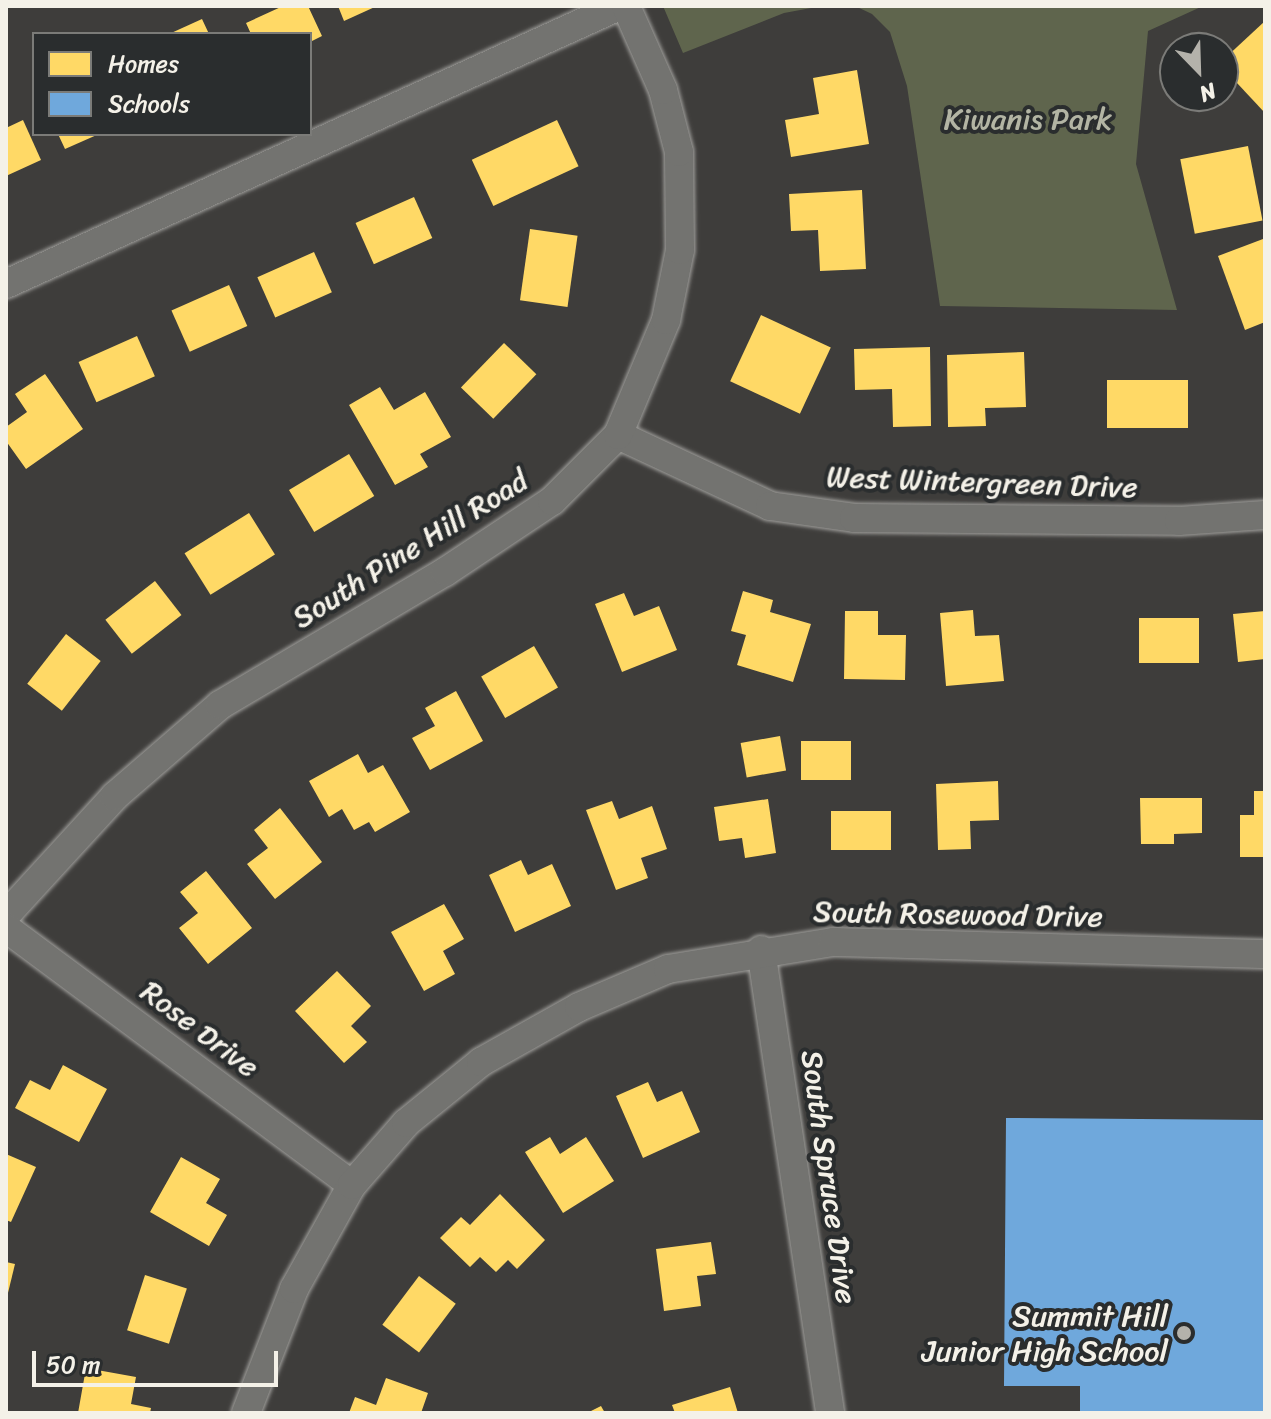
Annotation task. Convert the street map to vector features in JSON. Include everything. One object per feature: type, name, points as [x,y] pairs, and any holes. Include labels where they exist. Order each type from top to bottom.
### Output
[{"type":"street","points":[[6,284],[619,6]]},
{"type":"street","name":"South Pine Hill Road","points":[[6,915],[115,796],[220,705],[445,572],[552,501],[618,435],[666,320],[680,250],[679,152],[663,90],[626,6]]},
{"type":"street","name":"West Wintergreen Drive","points":[[618,435],[770,506],[854,518],[1179,521],[1265,515]]},
{"type":"street","name":"Rose Drive","points":[[6,928],[352,1185]]},
{"type":"street","name":"South Rosewood Drive","points":[[246,1413],[294,1289],[352,1185],[406,1123],[481,1062],[579,1007],[668,969],[761,950],[833,942],[1265,954]]},
{"type":"street","name":"South Spruce Drive","points":[[761,950],[830,1413]]},
{"type":"green space","points":[[663,6],[822,6],[784,13],[683,53]]},
{"type":"green space","name":"Kiwanis Park","points":[[855,6],[1203,6],[1148,31],[1136,164],[1177,310],[940,306],[907,86],[890,32],[872,14]]},
{"type":"building: Homes","points":[[283,6],[308,6],[322,36],[312,41],[312,32],[250,32],[246,23]]},
{"type":"building: Homes","points":[[338,6],[377,6],[344,21]]},
{"type":"building: Homes","points":[[202,19],[208,32],[173,32]]},
{"type":"building: Homes","points":[[1265,21],[1265,113],[1239,85],[1239,45]]},
{"type":"building: Homes","points":[[857,70],[869,144],[791,157],[785,120],[819,114],[813,78]]},
{"type":"building: Homes","points":[[23,120],[41,160],[6,176],[6,128]]},
{"type":"building: Homes","points":[[557,120],[579,166],[493,206],[472,160]]},
{"type":"building: Homes","points":[[59,136],[94,136],[65,149]]},
{"type":"building: Homes","points":[[1248,146],[1263,221],[1195,234],[1180,159]]},
{"type":"building: Homes","points":[[862,190],[866,269],[820,271],[818,230],[791,231],[789,194]]},
{"type":"building: Homes","points":[[414,197],[432,238],[374,264],[356,223]]},
{"type":"building: Homes","points":[[530,229],[578,236],[568,307],[520,300]]},
{"type":"building: Homes","points":[[1263,239],[1265,322],[1245,330],[1218,256]]},
{"type":"building: Homes","points":[[314,252],[332,292],[275,317],[257,277]]},
{"type":"building: Homes","points":[[229,285],[247,326],[190,352],[171,311]]},
{"type":"building: Homes","points":[[761,315],[831,348],[800,414],[730,381]]},
{"type":"building: Homes","points":[[137,336],[155,376],[96,402],[79,362]]},
{"type":"building: Homes","points":[[504,343],[536,374],[493,419],[461,388]]},
{"type":"building: Homes","points":[[930,347],[931,426],[893,427],[892,389],[855,390],[854,349]]},
{"type":"building: Homes","points":[[1024,352],[1026,407],[985,408],[986,426],[948,427],[947,355]]},
{"type":"building: Homes","points":[[45,374],[83,429],[26,469],[6,441],[6,427],[27,412],[15,394]]},
{"type":"building: Homes","points":[[1107,380],[1188,380],[1188,428],[1107,428]]},
{"type":"building: Homes","points":[[380,387],[394,410],[425,392],[451,437],[420,454],[428,467],[395,485],[349,405]]},
{"type":"building: Homes","points":[[349,454],[374,496],[314,532],[289,490]]},
{"type":"building: Homes","points":[[249,513],[275,555],[211,595],[185,553]]},
{"type":"building: Homes","points":[[155,581],[181,615],[132,654],[105,620]]},
{"type":"building: Homes","points":[[743,591],[773,600],[770,612],[811,624],[793,682],[737,665],[746,635],[731,631]]},
{"type":"building: Homes","points":[[624,593],[634,616],[659,606],[677,650],[622,672],[595,604]]},
{"type":"building: Homes","points":[[973,610],[975,636],[999,635],[1004,681],[946,686],[940,613]]},
{"type":"building: Homes","points":[[845,611],[878,611],[878,635],[906,635],[905,680],[844,679]]},
{"type":"building: Homes","points":[[1265,611],[1265,659],[1238,662],[1233,614]]},
{"type":"building: Homes","points":[[1139,618],[1199,618],[1199,663],[1139,663]]},
{"type":"building: Homes","points":[[66,634],[101,661],[62,711],[27,684]]},
{"type":"building: Homes","points":[[534,646],[558,688],[505,718],[481,676]]},
{"type":"building: Homes","points":[[456,691],[483,741],[430,770],[412,738],[435,726],[425,708]]},
{"type":"building: Homes","points":[[780,736],[786,770],[747,777],[741,743]]},
{"type":"building: Homes","points":[[801,741],[851,741],[851,780],[801,780]]},
{"type":"building: Homes","points":[[358,754],[368,773],[383,765],[410,812],[375,832],[369,822],[354,830],[342,809],[329,817],[309,781]]},
{"type":"building: Homes","points":[[998,781],[999,820],[970,821],[971,849],[938,850],[936,784]]},
{"type":"building: Homes","points":[[1254,791],[1265,791],[1265,857],[1240,857],[1240,815],[1254,815]]},
{"type":"building: Homes","points":[[1140,798],[1202,798],[1202,833],[1174,834],[1174,844],[1141,844]]},
{"type":"building: Homes","points":[[768,799],[776,853],[745,858],[742,838],[719,841],[714,807]]},
{"type":"building: Homes","points":[[612,801],[619,819],[652,806],[667,849],[641,858],[648,878],[616,890],[586,810]]},
{"type":"building: Homes","points":[[280,808],[322,862],[275,899],[247,864],[268,848],[254,830]]},
{"type":"building: Homes","points":[[831,811],[891,811],[891,850],[831,850]]},
{"type":"building: Homes","points":[[521,860],[528,875],[552,864],[571,906],[515,932],[489,875]]},
{"type":"building: Homes","points":[[206,871],[252,928],[208,964],[179,928],[198,913],[180,892]]},
{"type":"building: Homes","points":[[444,904],[464,939],[443,951],[455,974],[424,991],[391,932]]},
{"type":"building: Homes","points":[[337,971],[371,1006],[351,1026],[367,1042],[344,1063],[295,1011]]},
{"type":"building: Homes","points":[[63,1065],[107,1089],[79,1142],[15,1108],[30,1080],[50,1090]]},
{"type":"building: Homes","points":[[648,1082],[657,1102],[682,1091],[700,1132],[643,1158],[616,1096]]},
{"type":"building: Homes","points":[[550,1137],[560,1154],[586,1137],[614,1181],[563,1213],[525,1152]]},
{"type":"building: Homes","points":[[6,1154],[36,1167],[11,1222],[6,1220]]},
{"type":"building: Homes","points":[[181,1157],[220,1179],[206,1203],[227,1215],[209,1246],[150,1212]]},
{"type":"building: Homes","points":[[500,1194],[545,1240],[517,1269],[508,1260],[496,1272],[480,1257],[470,1267],[440,1238],[461,1217],[470,1225]]},
{"type":"building: Homes","points":[[711,1242],[716,1274],[697,1276],[701,1306],[664,1311],[656,1249]]},
{"type":"building: Homes","points":[[6,1262],[15,1264],[7,1297],[6,1297]]},
{"type":"building: Homes","points":[[145,1275],[187,1289],[169,1344],[127,1330]]},
{"type":"building: Homes","points":[[419,1276],[456,1304],[419,1352],[382,1325]]},
{"type":"building: Homes","points":[[86,1368],[136,1377],[131,1404],[151,1408],[150,1413],[78,1413]]},
{"type":"building: Homes","points":[[386,1378],[428,1393],[421,1413],[349,1413],[355,1397],[376,1405]]},
{"type":"building: Homes","points":[[730,1387],[738,1413],[675,1413],[672,1405]]},
{"type":"building: Homes","points":[[601,1406],[605,1413],[587,1413]]},
{"type":"building: Schools","points":[[1006,1118],[1265,1120],[1265,1413],[1080,1413],[1080,1386],[1004,1386]]},
{"type":"place","name":"Summit Hill Junior High School","points":[[1184,1333]]}]
